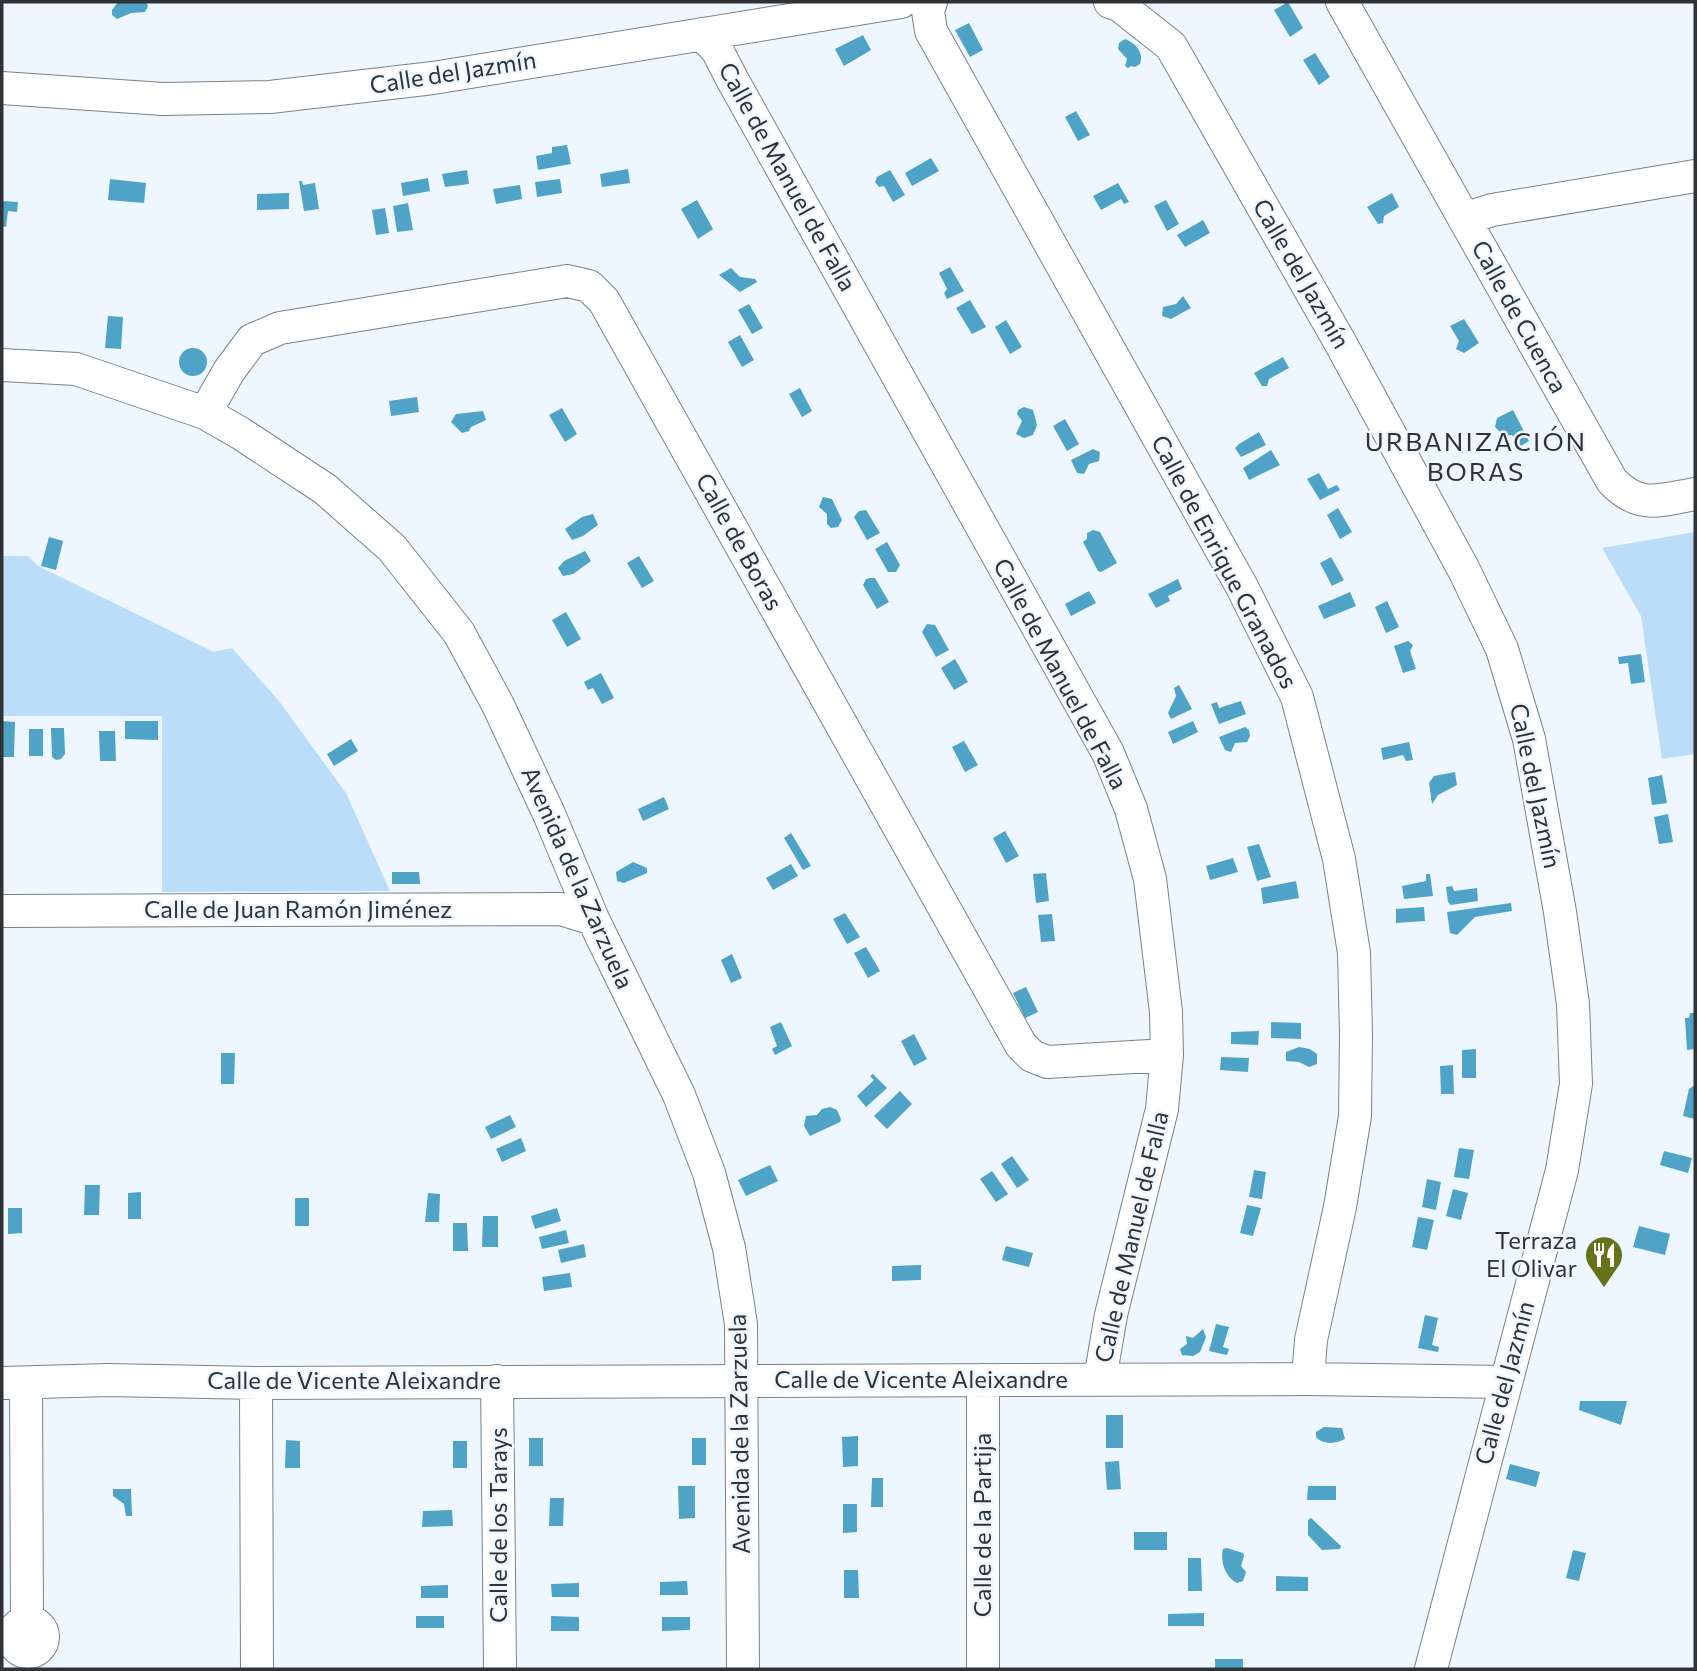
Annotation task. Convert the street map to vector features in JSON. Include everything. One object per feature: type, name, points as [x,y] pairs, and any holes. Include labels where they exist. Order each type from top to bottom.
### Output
[{"type":"street","name":"Calle del Jazmín","points":[[2,88],[163,99],[270,97],[419,79],[901,2]]},
{"type":"street","name":"Calle de Enrique Granados","points":[[931,2],[928,11],[931,31],[1242,587],[1297,697],[1339,859],[1354,953],[1356,1035],[1356,1116],[1311,1340],[1307,1378]]},
{"type":"street","name":"Calle del Jazmín","points":[[1110,2],[1119,5],[1171,46],[1327,320],[1464,570],[1503,649],[1529,739],[1560,912],[1573,1004],[1576,1084],[1562,1170],[1432,1669]]},
{"type":"street","name":"Calle de Cuenca","points":[[1342,2],[1612,481],[1624,494],[1643,502],[1695,494]]},
{"type":"street","name":"Calle de Manuel de Falla","points":[[702,34],[717,50],[1108,753],[1131,809],[1150,880],[1166,1012],[1167,1055],[1162,1109],[1111,1315],[1100,1379]]},
{"type":"street","name":"Calle de Cuenca","points":[[1464,219],[1492,210],[1695,176]]},
{"type":"street","name":"Calle de Boras","points":[[205,413],[229,371],[252,340],[280,328],[567,281],[589,286],[611,314],[1021,1045],[1032,1056],[1047,1062],[1167,1055]]},
{"type":"street","name":"Avenida de la Zarzuela","points":[[2,365],[76,369],[205,413],[240,433],[325,489],[392,548],[460,633],[498,705],[549,814],[593,919],[679,1095],[709,1173],[729,1248],[741,1324],[743,1669]]},
{"type":"street","name":"Calle de Juan Ramón Jiménez","points":[[2,911],[561,909],[593,919]]},
{"type":"street","name":"Calle de Vicente Aleixandre","points":[[14,1383],[109,1380],[256,1383],[1307,1378],[1505,1382]]},
{"type":"street","name":"Calle de la Partija","points":[[983,1380],[983,1669]]},
{"type":"street","name":"Calle de los Tarays","points":[[498,1381],[500,1669]]},
{"type":"street","points":[[14,1383],[27,1622]]},
{"type":"street","points":[[256,1383],[257,1669]]},
{"type":"shaded area","points":[[118,2],[146,2],[148,6],[145,12],[131,13],[117,19],[112,15],[112,10]]},
{"type":"shaded area","points":[[1288,2],[1303,28],[1290,37],[1274,10]]},
{"type":"shaded area","points":[[969,23],[983,50],[970,57],[955,30]]},
{"type":"shaded area","points":[[863,35],[871,50],[844,66],[835,49]]},
{"type":"shaded area","points":[[1125,39],[1133,43],[1140,52],[1140,64],[1135,67],[1125,66],[1127,59],[1118,49],[1119,43]]},
{"type":"shaded area","points":[[1315,53],[1330,77],[1319,85],[1303,60]]},
{"type":"shaded area","points":[[1076,111],[1090,135],[1078,141],[1065,117]]},
{"type":"shaded area","points":[[567,145],[571,164],[538,170],[536,156],[552,153],[552,147]]},
{"type":"shaded area","points":[[931,158],[939,171],[912,186],[905,173]]},
{"type":"shaded area","points":[[628,169],[630,183],[602,187],[600,174]]},
{"type":"shaded area","points":[[467,170],[469,184],[445,187],[442,174]]},
{"type":"shaded area","points":[[890,170],[905,195],[893,202],[884,186],[879,187],[875,182],[877,177]]},
{"type":"shaded area","points":[[428,178],[430,191],[403,196],[401,183]]},
{"type":"shaded area","points":[[110,179],[146,183],[144,203],[108,200]]},
{"type":"shaded area","points":[[560,179],[562,193],[537,197],[535,182]]},
{"type":"shaded area","points":[[299,181],[302,181],[303,185],[315,183],[319,209],[304,211]]},
{"type":"shaded area","points":[[1118,183],[1129,202],[1124,204],[1121,199],[1101,210],[1093,196]]},
{"type":"shaded area","points":[[520,185],[522,199],[496,204],[493,189]]},
{"type":"shaded area","points":[[289,193],[289,209],[257,210],[257,194]]},
{"type":"shaded area","points":[[1392,193],[1399,207],[1384,216],[1383,223],[1378,224],[1367,207]]},
{"type":"shaded area","points":[[697,200],[713,229],[698,239],[681,209]]},
{"type":"shaded area","points":[[1166,200],[1179,224],[1167,231],[1154,206]]},
{"type":"shaded area","points":[[2,201],[18,202],[17,212],[8,211],[6,227],[2,226]]},
{"type":"shaded area","points":[[408,203],[413,230],[397,232],[393,206]]},
{"type":"shaded area","points":[[385,208],[389,233],[376,235],[372,210]]},
{"type":"shaded area","points":[[1203,220],[1210,233],[1185,247],[1177,235]]},
{"type":"shaded area","points":[[950,267],[964,291],[947,299],[944,293],[947,289],[939,273]]},
{"type":"shaded area","points":[[731,268],[740,277],[755,279],[757,282],[740,292],[719,275]]},
{"type":"shaded area","points":[[1183,296],[1191,308],[1171,319],[1162,316],[1163,307],[1176,304]]},
{"type":"shaded area","points":[[970,300],[986,327],[972,334],[956,308]]},
{"type":"shaded area","points":[[749,304],[763,328],[752,334],[738,310]]},
{"type":"shaded area","points":[[108,316],[123,317],[121,349],[105,348]]},
{"type":"shaded area","points":[[1464,319],[1479,343],[1464,353],[1456,349],[1459,341],[1450,326]]},
{"type":"shaded area","points":[[1006,320],[1022,347],[1010,354],[995,327]]},
{"type":"shaded area","points":[[740,335],[754,360],[742,367],[728,342]]},
{"type":"shaded area","points":[[193,348],[203,352],[207,362],[203,372],[193,376],[183,372],[179,362],[183,352]]},
{"type":"shaded area","points":[[1283,357],[1289,368],[1269,379],[1267,386],[1262,386],[1254,373]]},
{"type":"shaded area","points":[[800,388],[812,411],[802,417],[789,394]]},
{"type":"shaded area","points":[[417,397],[419,412],[391,416],[389,401]]},
{"type":"shaded area","points":[[1024,407],[1033,410],[1037,425],[1033,435],[1024,438],[1016,434],[1022,421],[1017,414],[1018,410]]},
{"type":"shaded area","points":[[562,408],[577,434],[565,442],[549,415]]},
{"type":"shaded area","points":[[1513,410],[1529,441],[1519,447],[1512,435],[1504,436],[1495,427],[1497,418]]},
{"type":"shaded area","points":[[483,411],[486,420],[471,427],[469,431],[462,433],[451,422],[456,414]]},
{"type":"shaded area","points":[[1065,419],[1079,444],[1067,451],[1053,426]]},
{"type":"shaded area","points":[[1259,432],[1266,445],[1241,457],[1235,448]]},
{"type":"shaded area","points":[[1093,449],[1100,452],[1099,461],[1089,464],[1084,474],[1077,473],[1071,460]]},
{"type":"shaded area","points":[[1271,450],[1280,465],[1249,480],[1243,468]]},
{"type":"shaded area","points":[[1319,473],[1328,489],[1337,485],[1340,490],[1320,500],[1307,479]]},
{"type":"shaded area","points":[[823,497],[832,499],[842,520],[838,527],[831,528],[827,524],[827,514],[819,507]]},
{"type":"shaded area","points":[[1338,508],[1352,532],[1340,539],[1327,515]]},
{"type":"shaded area","points":[[866,510],[880,533],[867,540],[854,517],[859,511]]},
{"type":"shaded area","points":[[593,514],[598,525],[572,540],[565,529],[582,517]]},
{"type":"shaded area","points":[[1093,530],[1100,532],[1117,563],[1101,572],[1083,542],[1087,539],[1087,533]]},
{"type":"shaded area","points":[[1695,532],[1695,754],[1662,759],[1641,616],[1602,548]]},
{"type":"shaded area","points":[[49,537],[63,541],[56,570],[41,566]]},
{"type":"shaded area","points":[[887,542],[900,565],[896,572],[888,572],[875,549]]},
{"type":"shaded area","points":[[585,551],[591,561],[573,574],[563,576],[558,568],[564,561]]},
{"type":"shaded area","points":[[2,556],[28,556],[38,566],[214,652],[232,648],[279,701],[346,793],[390,891],[162,892],[162,716],[2,716]]},
{"type":"shaded area","points":[[639,556],[654,581],[642,588],[627,563]]},
{"type":"shaded area","points":[[1331,557],[1344,580],[1332,586],[1320,563]]},
{"type":"shaded area","points":[[875,578],[889,602],[877,609],[863,585],[866,579]]},
{"type":"shaded area","points":[[1178,579],[1182,589],[1168,596],[1170,601],[1156,608],[1148,594]]},
{"type":"shaded area","points":[[1089,591],[1096,603],[1071,616],[1065,604]]},
{"type":"shaded area","points":[[1350,592],[1356,606],[1324,619],[1318,606]]},
{"type":"shaded area","points":[[1387,601],[1399,627],[1386,633],[1375,607]]},
{"type":"shaded area","points":[[566,612],[581,639],[567,647],[552,620]]},
{"type":"shaded area","points":[[927,624],[935,625],[949,650],[936,657],[922,632]]},
{"type":"shaded area","points":[[1408,641],[1413,645],[1410,651],[1416,669],[1403,673],[1394,646]]},
{"type":"shaded area","points":[[1641,654],[1645,682],[1631,684],[1628,663],[1619,664],[1618,657]]},
{"type":"shaded area","points":[[955,659],[968,682],[954,690],[941,668]]},
{"type":"shaded area","points":[[601,673],[614,698],[602,704],[593,688],[588,690],[584,682]]},
{"type":"shaded area","points":[[1179,685],[1192,709],[1171,719],[1168,713],[1176,696],[1174,688]]},
{"type":"shaded area","points":[[1241,701],[1246,714],[1219,724],[1211,704],[1217,702],[1219,708]]},
{"type":"shaded area","points":[[2,721],[15,722],[14,757],[2,757]]},
{"type":"shaded area","points":[[125,721],[158,721],[158,740],[125,739]]},
{"type":"shaded area","points":[[1193,721],[1198,732],[1173,744],[1168,732]]},
{"type":"shaded area","points":[[1245,727],[1250,736],[1247,742],[1235,743],[1231,752],[1225,750],[1219,737]]},
{"type":"shaded area","points":[[51,728],[64,728],[65,754],[61,759],[52,757]]},
{"type":"shaded area","points":[[29,729],[43,729],[43,756],[29,756]]},
{"type":"shaded area","points":[[99,731],[115,731],[116,761],[100,761]]},
{"type":"shaded area","points":[[351,739],[358,751],[334,766],[327,754]]},
{"type":"shaded area","points":[[964,741],[978,765],[965,772],[952,747]]},
{"type":"shaded area","points":[[1409,742],[1413,760],[1406,761],[1403,755],[1383,760],[1381,748]]},
{"type":"shaded area","points":[[1455,772],[1457,785],[1438,795],[1432,804],[1429,783],[1434,776]]},
{"type":"shaded area","points":[[1662,775],[1667,803],[1652,805],[1648,778]]},
{"type":"shaded area","points":[[664,797],[669,809],[643,821],[638,809]]},
{"type":"shaded area","points":[[1668,814],[1673,842],[1659,844],[1654,817]]},
{"type":"shaded area","points":[[1005,831],[1019,856],[1006,863],[993,838]]},
{"type":"shaded area","points":[[791,833],[811,866],[803,870],[784,838]]},
{"type":"shaded area","points":[[1259,844],[1271,877],[1257,881],[1247,847]]},
{"type":"shaded area","points":[[1233,858],[1238,872],[1210,880],[1206,866]]},
{"type":"shaded area","points":[[633,862],[647,868],[647,873],[624,883],[617,881],[616,872]]},
{"type":"shaded area","points":[[791,864],[798,876],[773,890],[766,878]]},
{"type":"shaded area","points":[[392,872],[419,872],[420,884],[392,884]]},
{"type":"shaded area","points":[[1046,873],[1049,901],[1036,903],[1033,874]]},
{"type":"shaded area","points":[[1426,874],[1430,874],[1433,896],[1404,899],[1402,886],[1426,881]]},
{"type":"shaded area","points":[[1296,881],[1299,898],[1263,904],[1261,888]]},
{"type":"shaded area","points":[[1452,886],[1454,891],[1477,888],[1478,901],[1451,905],[1446,887]]},
{"type":"shaded area","points":[[1511,903],[1512,911],[1475,917],[1457,935],[1450,933],[1447,912]]},
{"type":"shaded area","points":[[1424,907],[1425,921],[1396,923],[1396,909]]},
{"type":"shaded area","points":[[845,913],[860,937],[847,944],[833,919]]},
{"type":"shaded area","points":[[1052,914],[1055,941],[1041,942],[1038,915]]},
{"type":"shaded area","points":[[866,947],[880,971],[868,978],[854,953]]},
{"type":"shaded area","points":[[732,954],[742,978],[731,983],[721,960]]},
{"type":"shaded area","points":[[1026,987],[1038,1012],[1025,1018],[1013,993]]},
{"type":"shaded area","points":[[1690,1013],[1695,1013],[1695,1049],[1687,1050],[1685,1018],[1689,1018]]},
{"type":"shaded area","points":[[781,1022],[792,1046],[775,1055],[772,1049],[777,1046],[770,1027]]},
{"type":"shaded area","points":[[1271,1022],[1301,1023],[1301,1039],[1271,1038]]},
{"type":"shaded area","points":[[1259,1031],[1258,1045],[1231,1044],[1231,1032]]},
{"type":"shaded area","points":[[914,1034],[927,1059],[914,1066],[901,1041]]},
{"type":"shaded area","points":[[1299,1047],[1310,1049],[1317,1054],[1317,1064],[1309,1067],[1299,1062],[1286,1061],[1286,1052]]},
{"type":"shaded area","points":[[1476,1049],[1476,1078],[1462,1078],[1462,1050]]},
{"type":"shaded area","points":[[221,1053],[235,1053],[234,1084],[221,1084]]},
{"type":"shaded area","points":[[1221,1057],[1249,1058],[1248,1072],[1220,1070]]},
{"type":"shaded area","points":[[1453,1065],[1454,1094],[1441,1094],[1440,1066]]},
{"type":"shaded area","points":[[873,1074],[887,1088],[866,1107],[857,1096],[874,1080],[870,1076]]},
{"type":"shaded area","points":[[1695,1085],[1695,1119],[1683,1116],[1689,1089]]},
{"type":"shaded area","points":[[900,1091],[912,1104],[887,1129],[874,1116]]},
{"type":"shaded area","points":[[830,1107],[837,1110],[840,1122],[810,1136],[804,1126],[806,1116],[817,1115],[822,1109]]},
{"type":"shaded area","points":[[510,1115],[516,1127],[491,1139],[485,1127]]},
{"type":"shaded area","points":[[521,1138],[526,1151],[502,1162],[496,1149]]},
{"type":"shaded area","points":[[1459,1148],[1474,1150],[1469,1179],[1454,1177]]},
{"type":"shaded area","points":[[1664,1151],[1692,1158],[1688,1173],[1660,1165]]},
{"type":"shaded area","points":[[1012,1156],[1029,1180],[1017,1188],[1001,1164]]},
{"type":"shaded area","points":[[770,1165],[778,1181],[746,1196],[738,1180]]},
{"type":"shaded area","points":[[1254,1170],[1266,1172],[1262,1199],[1249,1197]]},
{"type":"shaded area","points":[[992,1171],[1008,1194],[996,1202],[980,1179]]},
{"type":"shaded area","points":[[1427,1179],[1441,1182],[1436,1210],[1422,1207]]},
{"type":"shaded area","points":[[85,1185],[100,1185],[99,1215],[84,1215]]},
{"type":"shaded area","points":[[1453,1189],[1468,1193],[1461,1220],[1446,1216]]},
{"type":"shaded area","points":[[141,1192],[141,1219],[128,1219],[128,1193]]},
{"type":"shaded area","points":[[428,1193],[440,1194],[439,1222],[425,1222]]},
{"type":"shaded area","points":[[295,1198],[309,1198],[309,1226],[295,1226]]},
{"type":"shaded area","points":[[1247,1205],[1261,1208],[1253,1236],[1240,1233]]},
{"type":"shaded area","points":[[8,1208],[22,1208],[22,1233],[8,1234]]},
{"type":"shaded area","points":[[557,1208],[561,1221],[535,1229],[531,1216]]},
{"type":"shaded area","points":[[483,1216],[498,1216],[498,1247],[482,1247]]},
{"type":"shaded area","points":[[1418,1217],[1434,1220],[1427,1250],[1412,1247]]},
{"type":"shaded area","points":[[453,1223],[467,1223],[468,1251],[453,1251]]},
{"type":"shaded area","points":[[1639,1226],[1670,1234],[1665,1255],[1633,1247]]},
{"type":"shaded area","points":[[566,1230],[569,1243],[542,1249],[539,1237]]},
{"type":"shaded area","points":[[584,1244],[586,1257],[561,1263],[558,1250]]},
{"type":"shaded area","points":[[1006,1246],[1033,1253],[1029,1267],[1002,1260]]},
{"type":"shaded area","points":[[921,1265],[921,1280],[892,1281],[892,1266]]},
{"type":"shaded area","points":[[570,1273],[572,1287],[544,1291],[542,1277]]},
{"type":"shaded area","points":[[1425,1315],[1438,1318],[1432,1345],[1439,1347],[1438,1352],[1418,1348]]},
{"type":"shaded area","points":[[1216,1324],[1229,1327],[1223,1347],[1229,1349],[1227,1355],[1209,1351]]},
{"type":"shaded area","points":[[1203,1329],[1206,1337],[1200,1352],[1193,1356],[1182,1355],[1180,1349],[1187,1344],[1186,1336],[1193,1338]]},
{"type":"shaded area","points":[[1580,1401],[1627,1401],[1621,1425],[1579,1410]]},
{"type":"shaded area","points":[[1106,1415],[1123,1415],[1123,1448],[1106,1448]]},
{"type":"shaded area","points":[[1324,1427],[1342,1428],[1345,1439],[1330,1443],[1319,1440],[1316,1432]]},
{"type":"shaded area","points":[[858,1436],[858,1466],[843,1467],[842,1437]]},
{"type":"shaded area","points":[[529,1438],[543,1438],[543,1466],[529,1466]]},
{"type":"shaded area","points":[[692,1438],[706,1438],[706,1465],[692,1465]]},
{"type":"shaded area","points":[[286,1440],[300,1441],[300,1468],[285,1468]]},
{"type":"shaded area","points":[[453,1441],[467,1441],[467,1468],[453,1468]]},
{"type":"shaded area","points":[[1119,1461],[1121,1489],[1107,1490],[1105,1462]]},
{"type":"shaded area","points":[[1510,1464],[1540,1472],[1536,1487],[1506,1479]]},
{"type":"shaded area","points":[[872,1478],[883,1478],[883,1507],[871,1507]]},
{"type":"shaded area","points":[[678,1486],[695,1486],[695,1518],[679,1519]]},
{"type":"shaded area","points":[[1308,1486],[1336,1486],[1336,1500],[1307,1500]]},
{"type":"shaded area","points":[[113,1489],[131,1489],[132,1516],[126,1516],[124,1504],[113,1496]]},
{"type":"shaded area","points":[[550,1498],[564,1498],[563,1526],[549,1526]]},
{"type":"shaded area","points":[[843,1504],[857,1504],[857,1532],[843,1533]]},
{"type":"shaded area","points":[[452,1510],[453,1526],[422,1527],[423,1511]]},
{"type":"shaded area","points":[[1311,1518],[1341,1546],[1340,1549],[1322,1550],[1308,1535],[1308,1520]]},
{"type":"shaded area","points":[[1134,1532],[1167,1532],[1167,1550],[1134,1550]]},
{"type":"shaded area","points":[[1223,1549],[1243,1553],[1241,1566],[1246,1572],[1243,1581],[1237,1583],[1227,1573],[1222,1554]]},
{"type":"shaded area","points":[[1573,1550],[1586,1553],[1579,1581],[1566,1578]]},
{"type":"shaded area","points":[[1188,1558],[1201,1558],[1202,1591],[1188,1591]]},
{"type":"shaded area","points":[[844,1570],[858,1570],[859,1598],[844,1598]]},
{"type":"shaded area","points":[[1276,1576],[1308,1577],[1308,1591],[1276,1591]]},
{"type":"shaded area","points":[[687,1581],[688,1595],[660,1595],[660,1582]]},
{"type":"shaded area","points":[[579,1583],[579,1597],[552,1597],[551,1584]]},
{"type":"shaded area","points":[[448,1585],[448,1598],[421,1598],[421,1586]]},
{"type":"shaded area","points":[[1204,1613],[1204,1626],[1168,1626],[1168,1614]]},
{"type":"shaded area","points":[[416,1616],[444,1616],[444,1628],[416,1628]]},
{"type":"shaded area","points":[[551,1616],[579,1617],[579,1631],[551,1631]]},
{"type":"shaded area","points":[[662,1617],[690,1617],[690,1630],[662,1631]]},
{"type":"shaded area","points":[[1215,1659],[1243,1659],[1243,1669],[1215,1669]]},
{"type":"place","name":"Terraza El Olivar","points":[[1604,1289]]},
{"type":"district","name":"URBANIZACIÓN BORAS","points":[[1476,457]]}]
